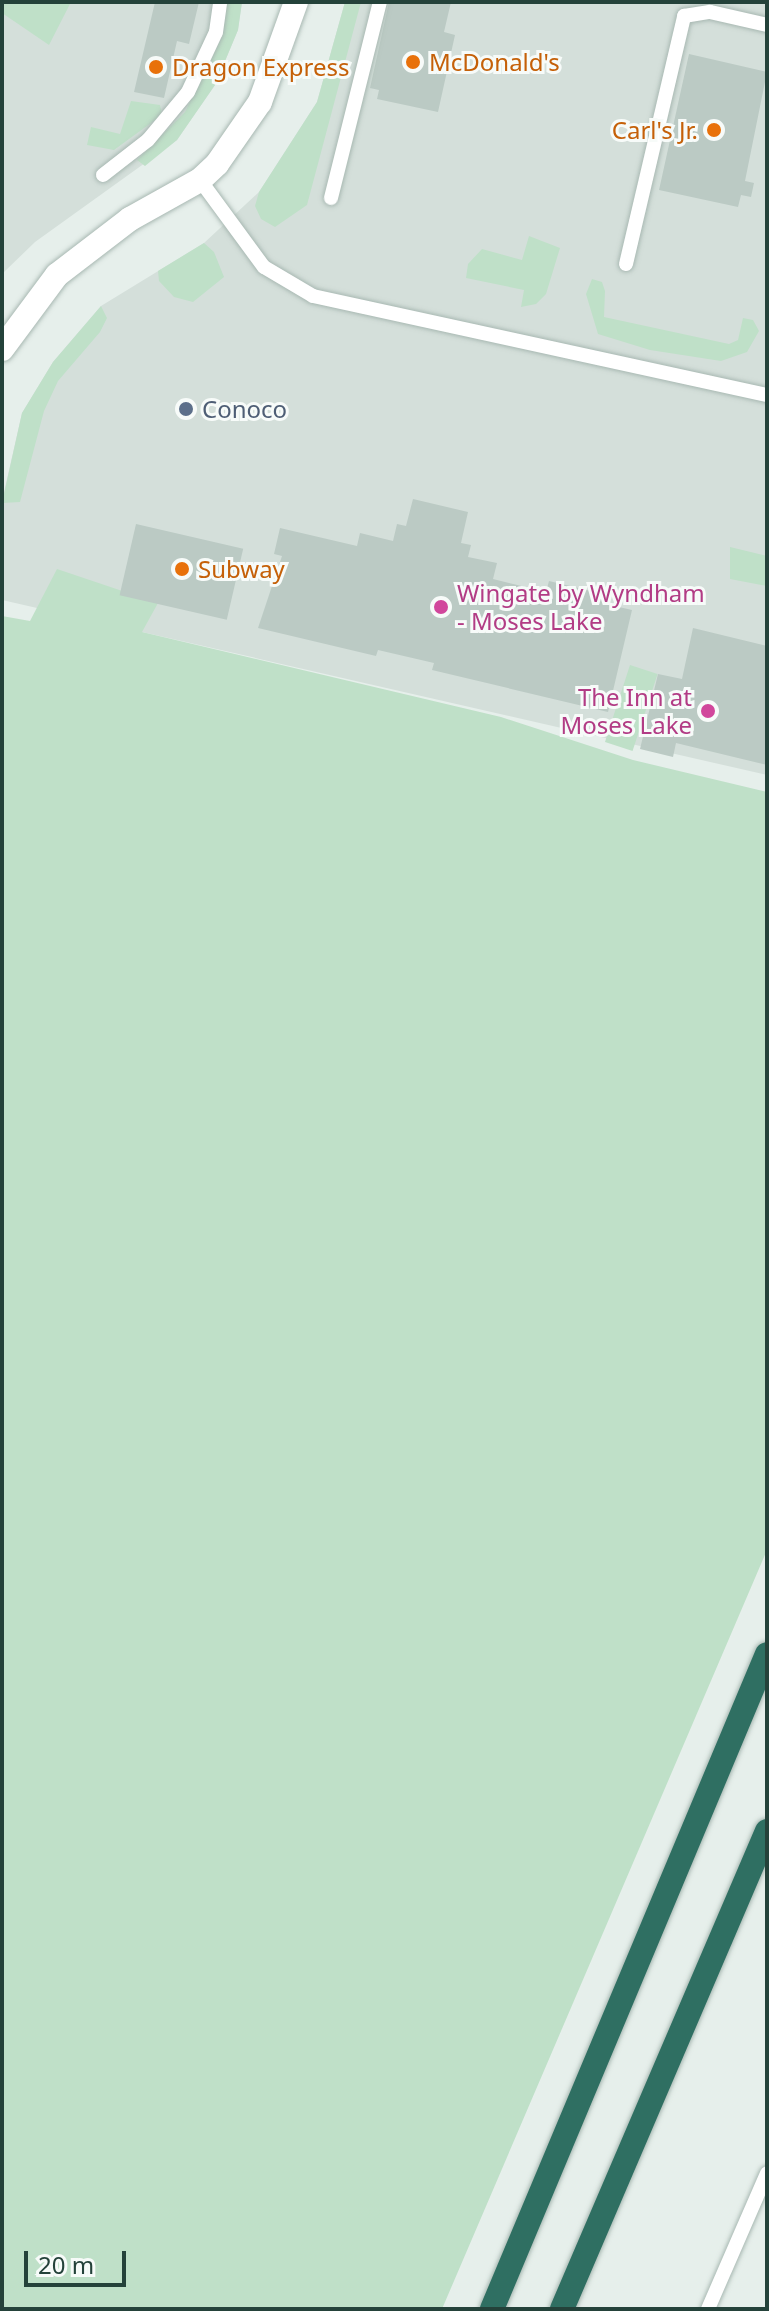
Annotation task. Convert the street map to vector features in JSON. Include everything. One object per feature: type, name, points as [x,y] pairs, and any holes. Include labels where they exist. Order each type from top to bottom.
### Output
[{"type":"highway","points":[[492,2309],[767,1654]]},
{"type":"highway","points":[[562,2309],[767,1831]]},
{"type":"street","points":[[2,349],[57,275],[130,219],[200,180],[239,137],[260,102],[296,2]]},
{"type":"lane","points":[[103,175],[148,140],[188,92],[216,32],[220,2]]},
{"type":"lane","points":[[331,198],[380,2]]},
{"type":"lane","points":[[626,264],[684,16],[710,12],[767,25]]},
{"type":"lane","points":[[200,180],[264,267],[313,296],[767,395]]},
{"type":"lane","points":[[708,2309],[767,2173]]},
{"type":"shaded area","points":[[2,2],[242,2],[238,30],[215,85],[177,140],[35,242],[2,274]]},
{"type":"shaded area","points":[[345,2],[767,2],[767,775],[2,600],[2,501],[22,413],[53,362],[101,306],[204,243],[259,192],[317,102]]},
{"type":"green space","points":[[2,2],[71,2],[49,45],[2,13]]},
{"type":"green space","points":[[226,2],[242,2],[238,30],[215,85],[177,140],[145,166],[137,160],[185,112],[223,35]]},
{"type":"green space","points":[[345,2],[361,2],[307,205],[275,227],[261,219],[255,206],[259,192],[317,102]]},
{"type":"green space","points":[[131,101],[160,105],[162,115],[114,150],[87,145],[91,127],[120,134]]},
{"type":"green space","points":[[529,236],[560,248],[546,294],[536,304],[521,307],[524,290],[466,278],[468,264],[482,249],[522,260]]},
{"type":"green space","points":[[204,243],[214,252],[224,277],[193,302],[174,297],[159,281],[158,271]]},
{"type":"green space","points":[[592,279],[602,282],[605,291],[604,317],[729,344],[738,340],[743,318],[753,320],[759,331],[747,352],[721,361],[650,350],[598,334],[586,294]]},
{"type":"green space","points":[[101,306],[107,318],[100,332],[58,381],[44,411],[20,502],[2,503],[22,413],[53,362]]},
{"type":"green space","points":[[730,547],[767,556],[767,586],[730,579]]},
{"type":"green space","points":[[57,569],[158,603],[142,632],[501,717],[633,760],[767,792],[767,1550],[442,2309],[2,2309],[2,616],[30,621]]},
{"type":"green space","points":[[630,665],[658,674],[633,751],[605,742]]},
{"type":"building","points":[[155,2],[199,2],[189,44],[177,41],[164,98],[134,92]]},
{"type":"building","name":"McDonald's","points":[[389,2],[451,2],[444,32],[455,35],[438,112],[377,99],[379,90],[370,88]]},
{"type":"building","name":"Carl's Jr.","points":[[689,54],[767,72],[745,181],[754,183],[751,197],[741,195],[738,207],[659,190]]},
{"type":"building","name":"Wingate by Wyndham - Moses Lake","points":[[413,499],[468,512],[461,543],[471,545],[468,557],[497,563],[493,579],[546,592],[549,581],[608,595],[606,604],[632,610],[608,712],[432,670],[434,663],[378,650],[376,656],[258,628],[282,556],[274,554],[280,528],[357,546],[360,533],[393,541],[397,524],[406,526]]},
{"type":"building","name":"Subway","points":[[136,524],[243,549],[227,620],[120,595]]},
{"type":"building","name":"The Inn at Moses Lake","points":[[693,628],[767,646],[767,765],[676,743],[673,757],[640,749],[658,674],[682,679]]},
{"type":"place","name":"McDonald's","points":[[413,62]]},
{"type":"place","name":"Dragon Express","points":[[156,67]]},
{"type":"place","name":"Carl's Jr.","points":[[714,130]]},
{"type":"place","name":"Conoco","points":[[186,409]]},
{"type":"place","name":"Subway","points":[[182,569]]},
{"type":"place","name":"Wingate by Wyndham - Moses Lake","points":[[441,607]]},
{"type":"place","name":"The Inn at Moses Lake","points":[[708,711]]}]
